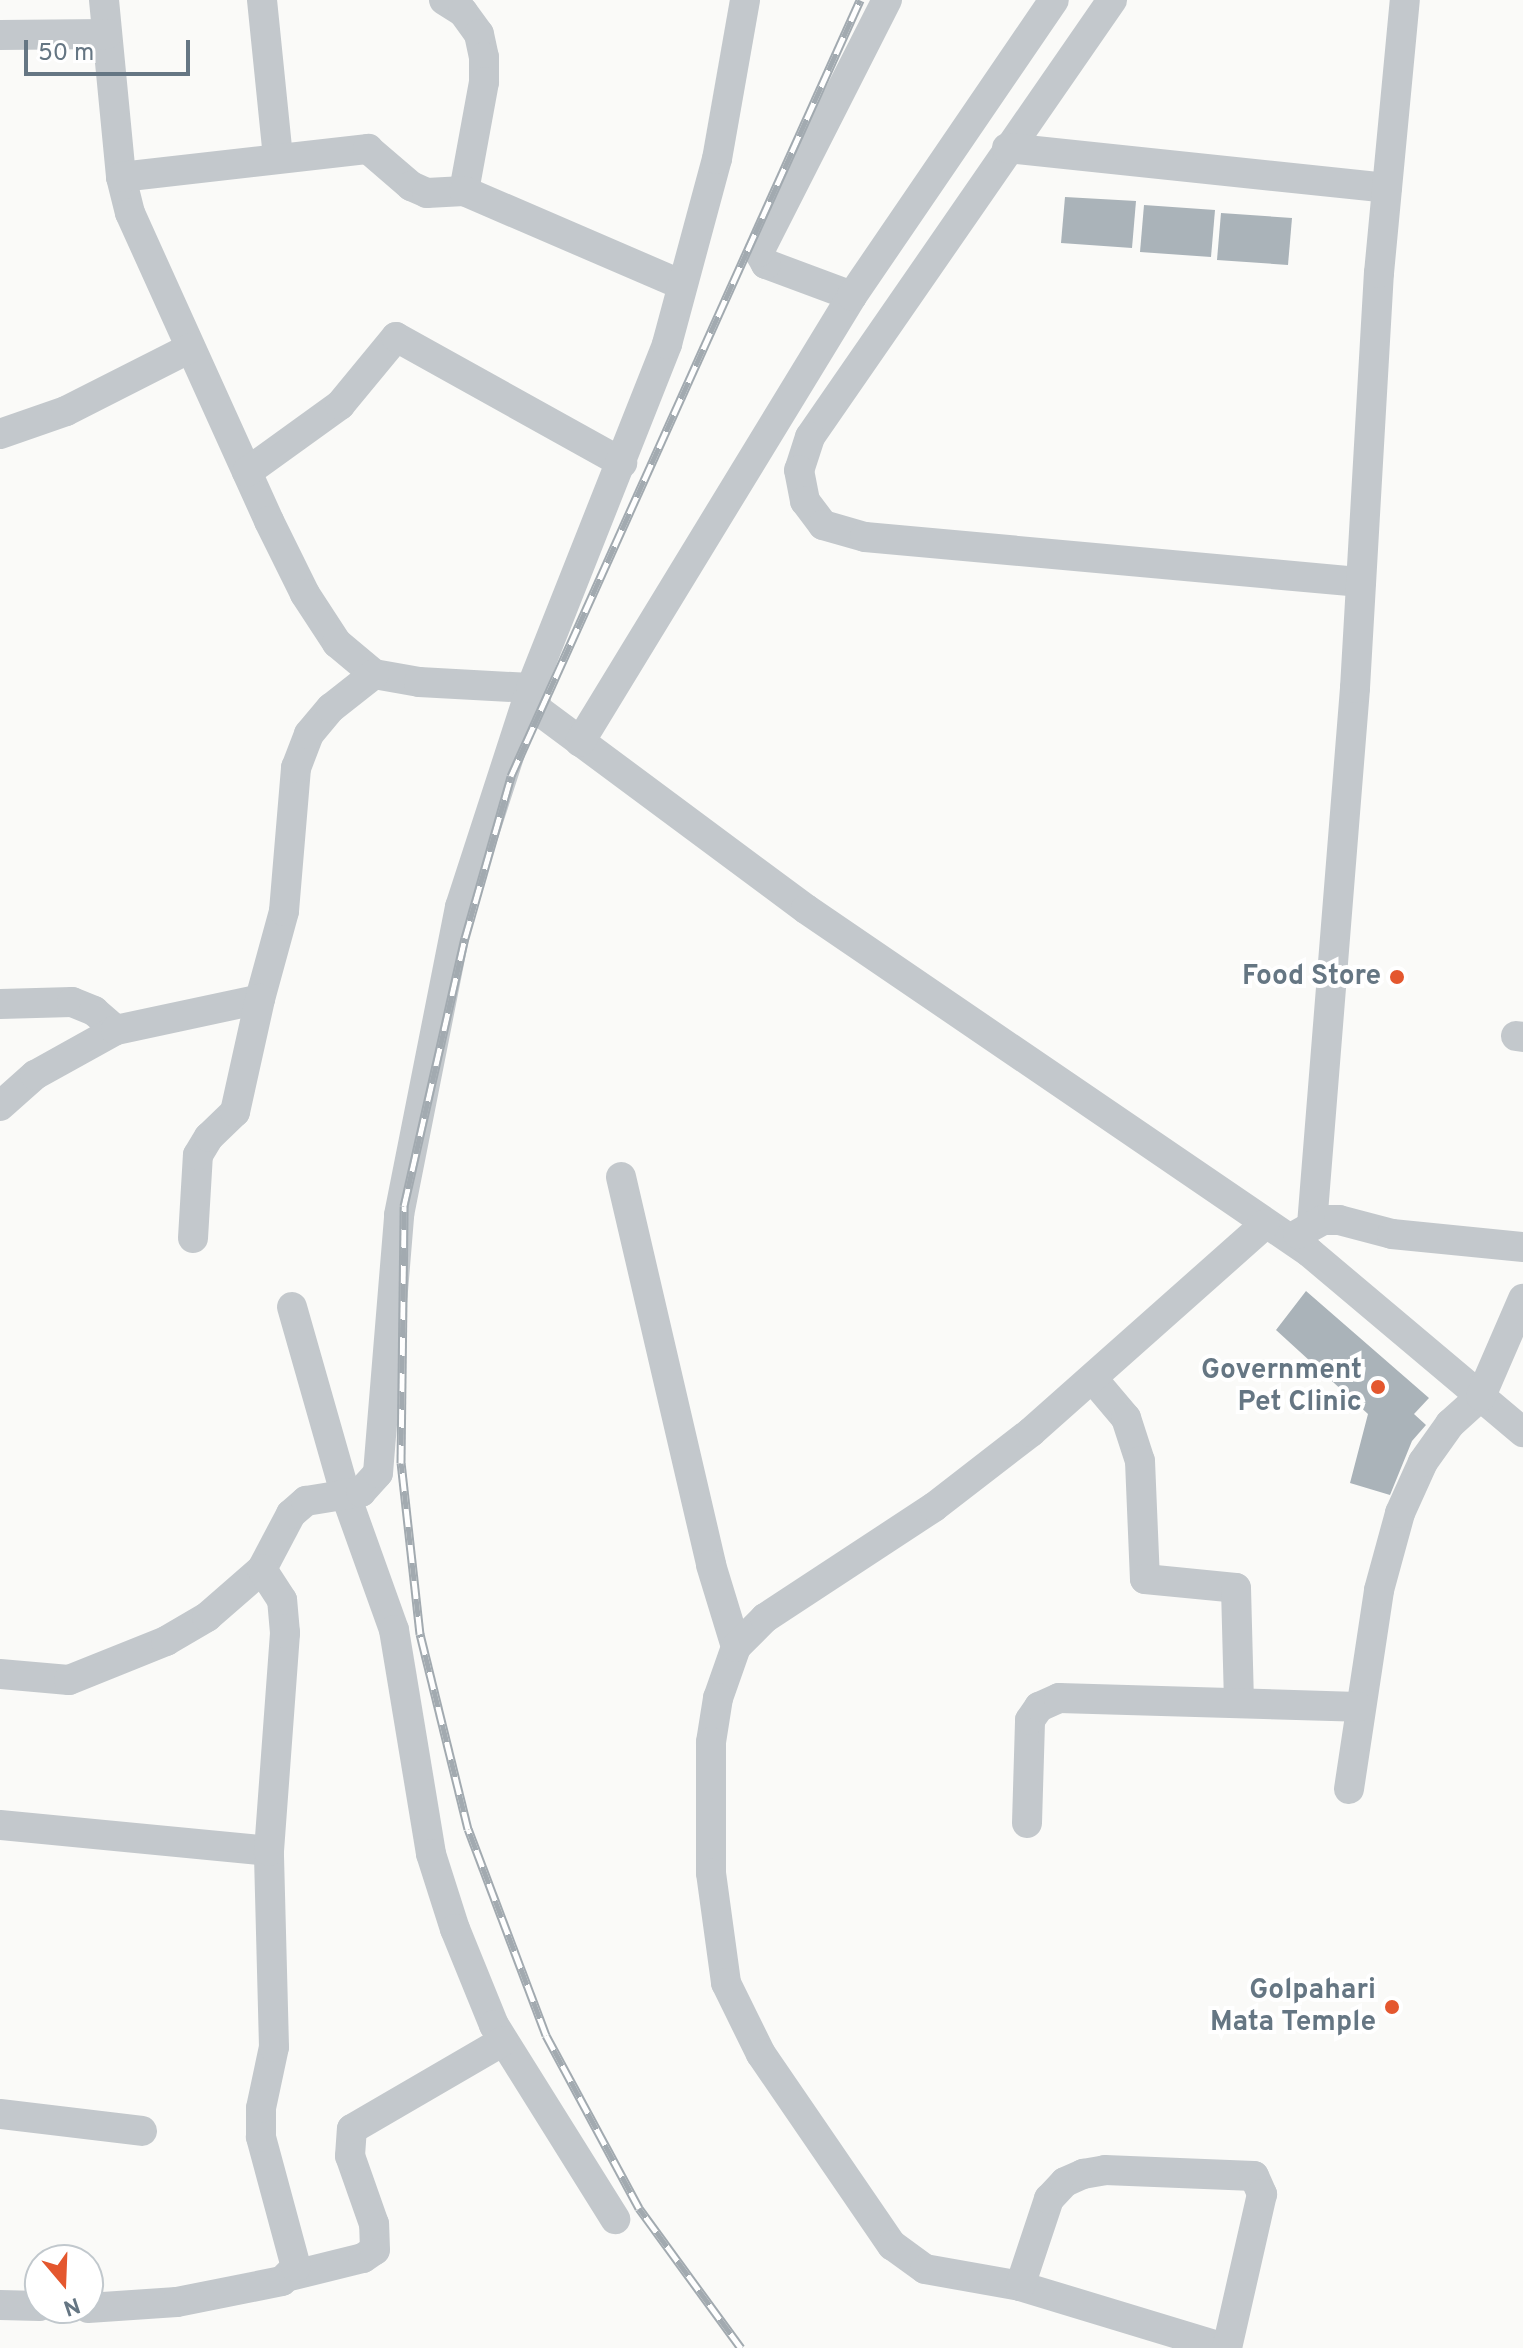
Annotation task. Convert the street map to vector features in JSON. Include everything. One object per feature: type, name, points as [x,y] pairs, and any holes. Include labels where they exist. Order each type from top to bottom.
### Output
[{"type":"street","points":[[104,0],[121,177],[148,258],[305,594],[337,643],[374,674],[419,682],[531,688]]},
{"type":"street","points":[[262,0],[278,158]]},
{"type":"street","points":[[444,0],[463,12],[479,34],[484,57],[464,191]]},
{"type":"street","points":[[0,1674],[50,1681],[95,1672],[207,1617],[262,1569],[291,1514],[306,1501],[372,1485],[378,1473],[399,1215],[427,1056],[460,907],[531,688],[667,344],[717,159],[745,0]]},
{"type":"street","points":[[852,296],[766,264],[759,252],[887,0]]},
{"type":"street","points":[[580,742],[852,296],[1054,0]]},
{"type":"street","points":[[1112,0],[810,437],[799,470],[805,501],[823,525],[865,537],[1361,582]]},
{"type":"street","points":[[1289,1230],[1361,582],[1387,188],[1405,0]]},
{"type":"street","points":[[0,35],[107,34]]},
{"type":"street","points":[[1007,148],[1387,188]]},
{"type":"street","points":[[121,177],[368,149],[411,186],[427,193],[464,191],[682,285]]},
{"type":"street","points":[[247,472],[340,405],[396,337],[622,463]]},
{"type":"street","points":[[0,434],[66,411],[190,348]]},
{"type":"street","points":[[193,1238],[198,1155],[209,1137],[229,1124],[235,1112],[260,999],[284,911],[296,768],[316,725],[374,674]]},
{"type":"street","points":[[531,688],[538,710],[806,909],[1289,1230],[1523,1432]]},
{"type":"street","points":[[0,1106],[35,1075],[116,1030],[260,999]]},
{"type":"street","points":[[0,1004],[72,1002],[94,1011],[116,1030]]},
{"type":"street","points":[[621,1177],[711,1565],[736,1647]]},
{"type":"street","points":[[1020,2286],[1049,2199],[1074,2178],[1105,2170],[1254,2176],[1262,2194],[1225,2348],[1020,2286],[925,2269],[892,2245],[761,2054],[726,1983],[711,1873],[709,1801],[718,1698],[736,1647],[765,1618],[934,1507],[1093,1379],[1289,1230],[1339,1220],[1392,1234],[1523,1247]]},
{"type":"street","points":[[1349,1789],[1358,1707],[1379,1590],[1400,1513],[1423,1462],[1450,1424],[1481,1396],[1501,1359],[1523,1299]]},
{"type":"street","points":[[292,1307],[345,1493],[394,1630],[431,1854],[455,1929],[503,2041],[615,2219]]},
{"type":"street","points":[[1093,1379],[1126,1418],[1140,1461],[1145,1579],[1236,1588],[1239,1701]]},
{"type":"street","points":[[262,1569],[282,1600],[285,1633],[269,1851],[274,2047],[261,2108],[261,2137],[297,2256],[290,2276]]},
{"type":"street","points":[[1027,1823],[1027,1738],[1039,1707],[1059,1698],[1097,1696],[1358,1707]]},
{"type":"street","points":[[0,1825],[269,1851]]},
{"type":"street","points":[[104,2307],[177,2302],[363,2258],[375,2250],[374,2224],[350,2156],[352,2129],[503,2041]]},
{"type":"street","points":[[0,2114],[142,2131]]},
{"type":"street","points":[[0,2305],[24,2306]]},
{"type":"building","points":[[1065,197],[1136,201],[1132,248],[1061,243]]},
{"type":"building","points":[[1144,205],[1215,210],[1211,257],[1140,252]]},
{"type":"building","points":[[1221,213],[1292,218],[1288,265],[1217,260]]},
{"type":"building","name":"Government Pet Clinic","points":[[1306,1291],[1429,1398],[1414,1414],[1426,1425],[1412,1441],[1390,1495],[1350,1483],[1368,1414],[1276,1330]]},
{"type":"railway","points":[[741,2348],[639,2208],[546,2035],[468,1829],[420,1634],[401,1463],[404,1206],[465,938],[511,776],[860,0]]},
{"type":"place","name":"Food Store","points":[[1397,977]]},
{"type":"place","name":"Government Pet Clinic","points":[[1378,1387]]},
{"type":"place","name":"Golpahari Mata Temple","points":[[1392,2007]]}]
